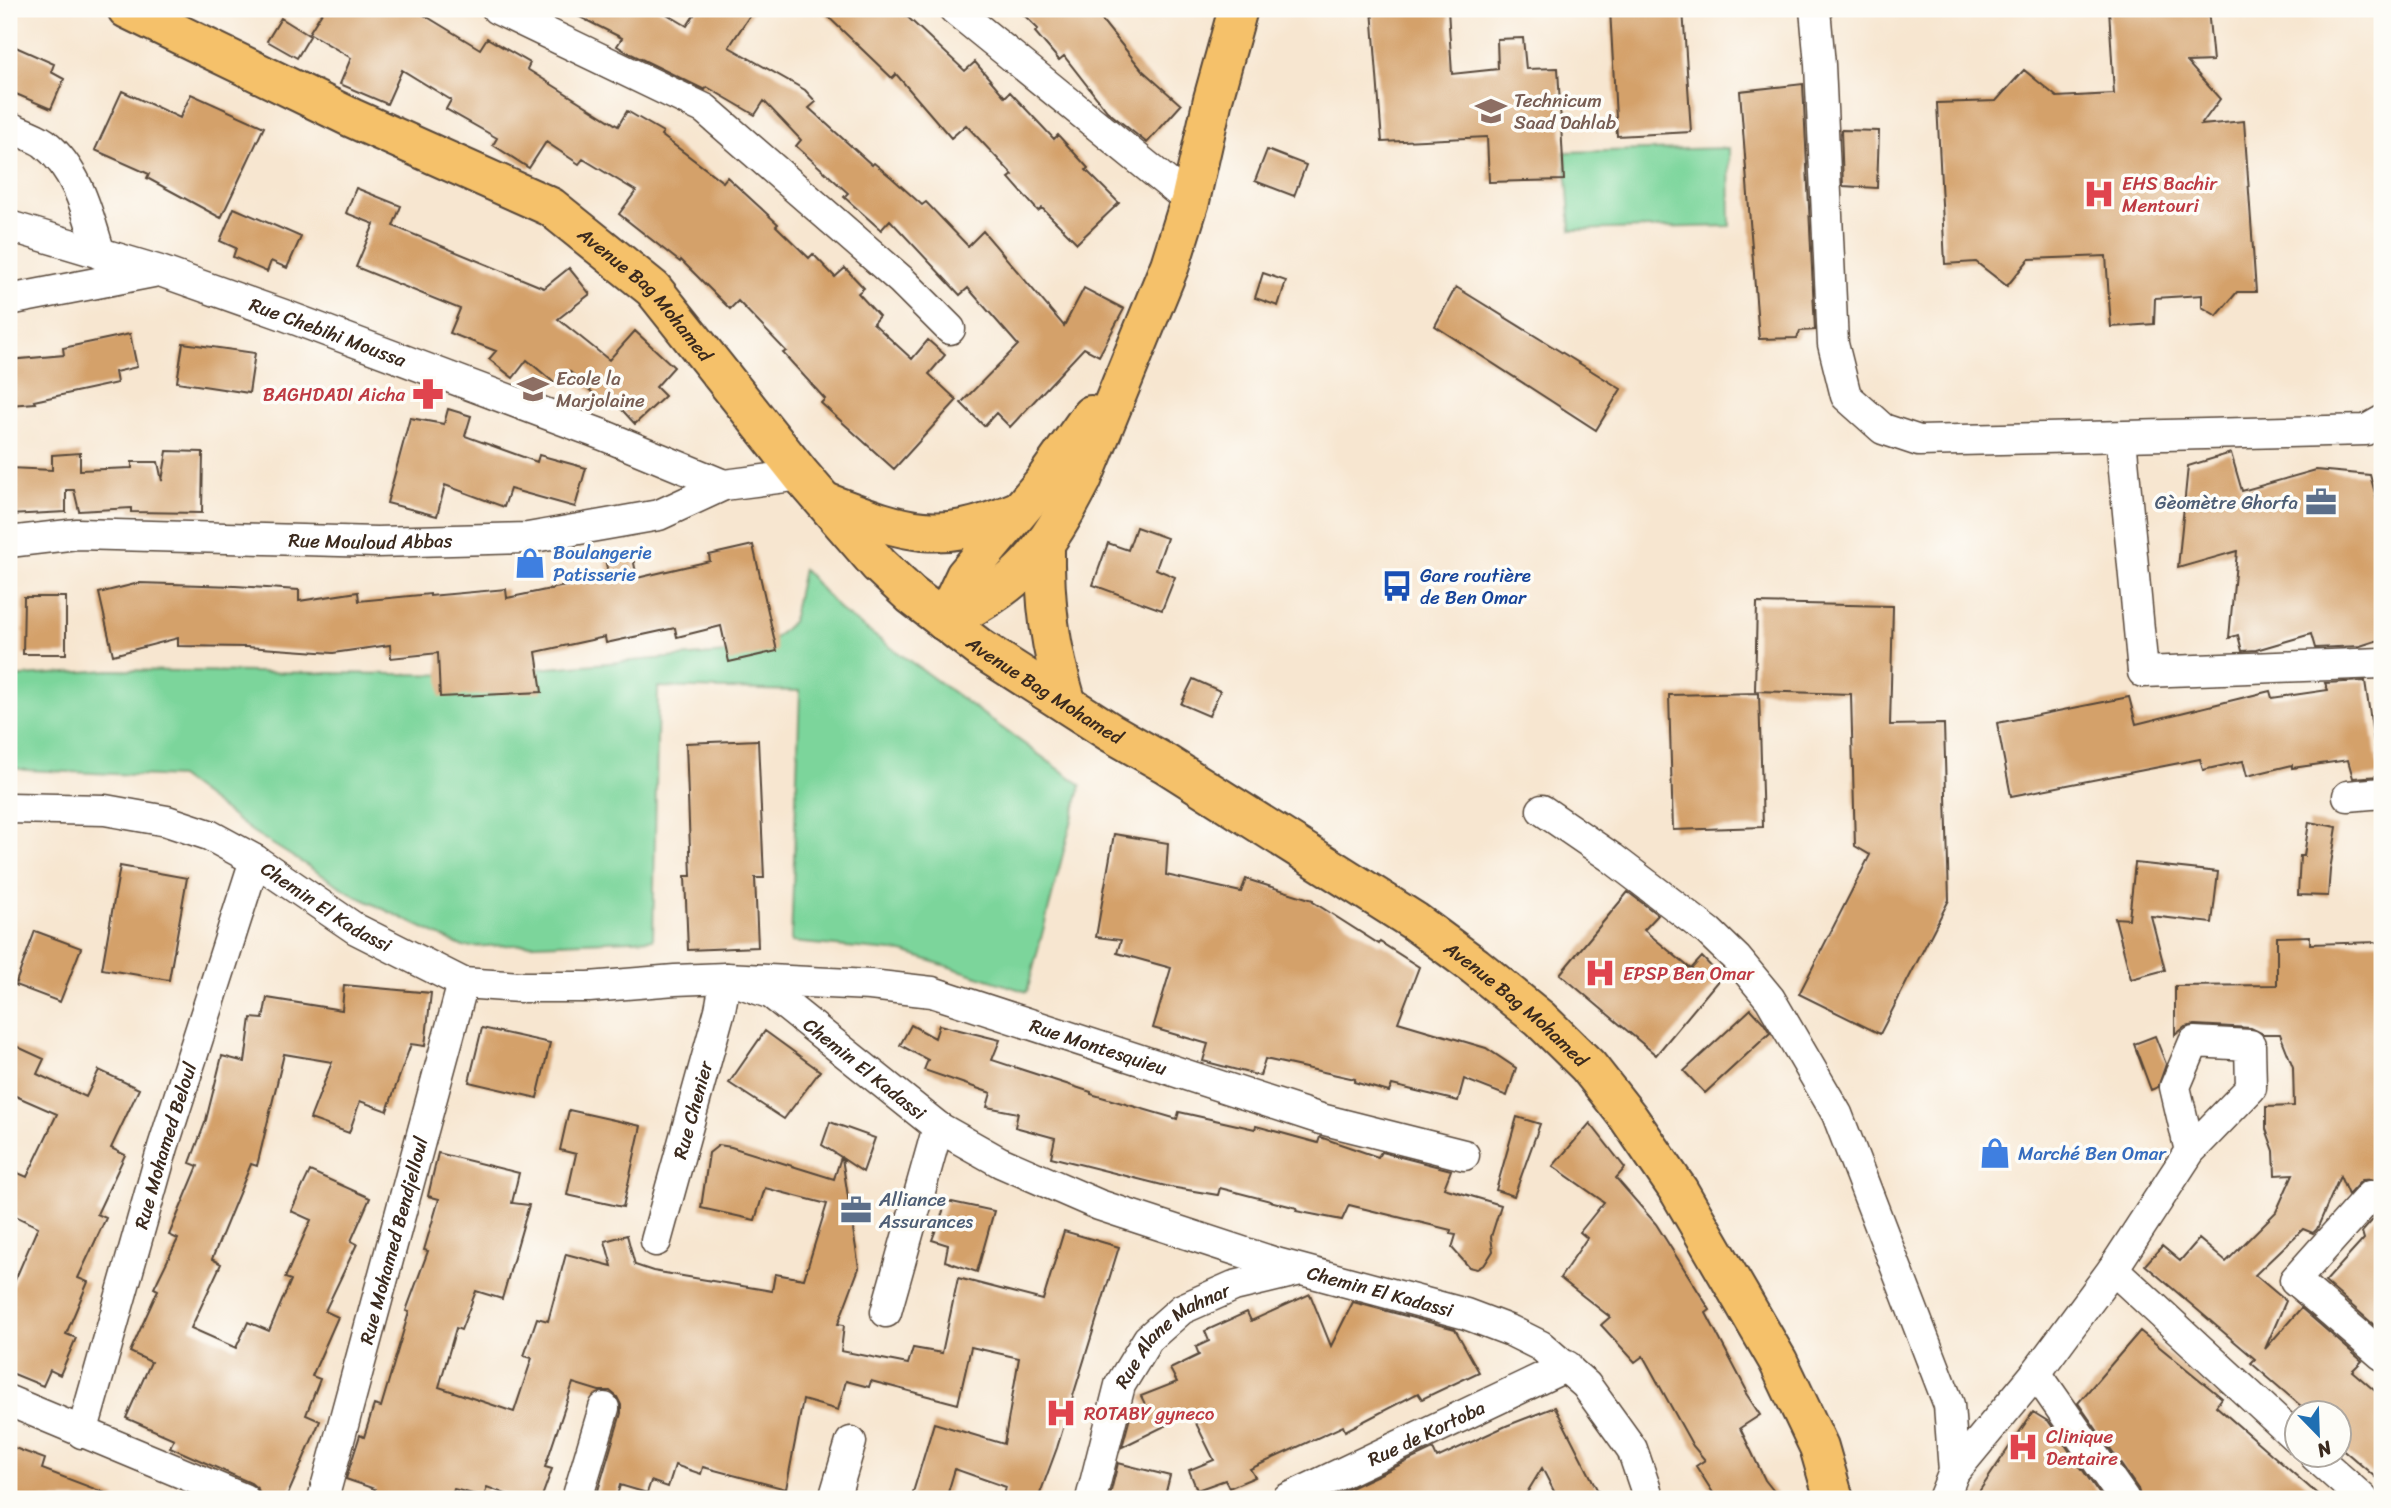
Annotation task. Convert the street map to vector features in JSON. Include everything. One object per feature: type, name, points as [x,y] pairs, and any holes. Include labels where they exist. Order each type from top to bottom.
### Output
[{"type":"main road","name":"Avenue Bag Mohamed","points":[[127,9],[352,118],[551,207],[653,289],[812,488],[883,568],[944,621],[981,649],[1414,921],[1475,965],[1540,1019],[1588,1066],[1629,1117],[1679,1191],[1778,1361],[1819,1447],[1834,1499]]},
{"type":"main road","points":[[944,621],[997,594],[1031,563],[1066,511],[1082,480],[1170,265],[1191,201],[1213,99],[1238,9]]},
{"type":"main road","points":[[944,621],[965,576],[1064,456],[1140,336]]},
{"type":"main road","points":[[812,488],[903,530],[932,533],[969,529],[1017,511]]},
{"type":"main road","points":[[1045,543],[1044,584],[1048,625],[1055,665],[1068,704]]},
{"type":"street","points":[[499,9],[705,110],[901,280],[950,329]]},
{"type":"street","points":[[1815,9],[1821,65],[1833,344],[1846,396],[1884,429],[1920,441],[2121,438],[2366,430],[2382,421]]},
{"type":"street","points":[[962,11],[1191,201]]},
{"type":"street","points":[[9,127],[42,142],[62,162],[78,187],[100,254]]},
{"type":"street","name":"Rue Chebihi Moussa","points":[[9,226],[160,271],[603,435],[724,485],[812,488]]},
{"type":"street","points":[[9,300],[160,271]]},
{"type":"street","points":[[2121,438],[2143,672],[2382,663]]},
{"type":"street","name":"Rue Mouloud Abbas","points":[[9,542],[77,534],[377,542],[528,538],[659,515],[724,485]]},
{"type":"street","points":[[2348,796],[2382,793]]},
{"type":"street","name":"Chemin El Kadassi","points":[[9,808],[105,810],[167,821],[209,835],[255,860],[356,929],[463,983],[520,987],[589,987],[726,978],[772,994],[938,1127],[1000,1162],[1099,1205],[1276,1263],[1466,1314],[1541,1346],[1586,1385],[1632,1449],[1649,1499]]},
{"type":"street","points":[[1542,810],[1612,858],[1709,932],[1737,959],[1770,999],[1837,1114],[1950,1405],[1955,1472]]},
{"type":"street","name":"Rue Mohamed Beloul","points":[[82,1433],[163,1147],[255,860]]},
{"type":"street","name":"Rue Montesquieu","points":[[726,978],[870,985],[933,992],[1321,1119],[1464,1155]]},
{"type":"street","name":"Rue Chenier","points":[[656,1241],[720,1010],[726,978]]},
{"type":"street","name":"Rue Mohamed Bendjelloul","points":[[323,1499],[463,983]]},
{"type":"street","points":[[886,1312],[938,1127]]},
{"type":"street","points":[[1943,1499],[1955,1472],[2036,1373],[2113,1269],[2190,1151]]},
{"type":"street","points":[[2382,1196],[2370,1196],[2295,1280],[2382,1355]]},
{"type":"street","name":"Rue Alane Mahnar","points":[[1091,1499],[1120,1385],[1147,1339],[1182,1309],[1234,1286],[1303,1269]]},
{"type":"street","points":[[2113,1269],[2282,1424]]},
{"type":"street","name":"Rue de Kortoba","points":[[1287,1499],[1567,1366]]},
{"type":"street","points":[[2036,1373],[2124,1499]]},
{"type":"street","points":[[9,1401],[244,1499]]},
{"type":"street","points":[[577,1499],[604,1408]]},
{"type":"street","points":[[834,1499],[851,1442]]},
{"type":"street","points":[[2331,1470],[2363,1499]]},
{"type":"green space","points":[[1729,148],[1730,226],[1571,230],[1565,152]]},
{"type":"green space","points":[[803,569],[842,612],[1081,785],[1027,992],[903,952],[791,942],[800,691],[658,687],[653,939],[463,947],[356,896],[253,832],[179,777],[9,767],[9,677],[109,670],[466,675],[762,650],[792,622]]},
{"type":"building","points":[[324,9],[414,9],[480,49],[487,38],[530,63],[527,69],[618,126],[627,111],[663,132],[661,135],[723,182],[727,177],[778,224],[776,226],[809,258],[813,254],[835,277],[845,268],[864,288],[858,293],[879,316],[873,323],[912,359],[928,340],[945,355],[929,374],[957,400],[894,469],[821,403],[825,399],[783,353],[786,351],[738,301],[730,309],[681,260],[680,262],[619,214],[636,191],[583,159],[579,164],[546,142],[529,168],[493,145],[497,138],[446,109],[451,100],[402,70],[387,104],[340,84],[351,58],[309,33]]},
{"type":"building","points":[[564,9],[658,9],[687,26],[698,9],[754,9],[729,47],[805,90],[816,102],[809,108],[872,165],[874,163],[922,205],[926,202],[968,246],[983,231],[1064,326],[1084,288],[1124,309],[1099,356],[1084,348],[1010,427],[996,413],[984,426],[961,403],[1018,345],[968,288],[960,295],[890,220],[881,230],[844,197],[848,193],[796,146],[801,140],[764,101],[755,115],[707,87],[705,90],[627,52],[617,46],[622,38]]},
{"type":"building","points":[[820,9],[899,9],[965,71],[975,62],[1005,97],[1010,92],[1054,139],[1058,135],[1088,168],[1086,170],[1119,203],[1077,243],[1042,208],[1038,211],[1009,178],[1013,175],[966,125],[951,138],[896,74],[892,78]]},
{"type":"building","points":[[1018,9],[1093,9],[1142,70],[1181,105],[1147,143],[1107,111],[1064,56],[1059,60],[1035,32],[1038,29]]},
{"type":"building","points":[[1372,9],[1448,9],[1452,74],[1498,69],[1497,39],[1523,38],[1526,69],[1558,68],[1564,180],[1489,182],[1487,137],[1382,142]]},
{"type":"building","points":[[1610,9],[1683,9],[1691,132],[1617,136]]},
{"type":"building","points":[[2109,9],[2208,9],[2213,61],[2187,62],[2220,99],[2201,125],[2244,121],[2256,292],[2237,292],[2217,316],[2202,307],[2202,295],[2155,298],[2154,324],[2111,327],[2106,256],[2029,259],[2007,286],[1976,262],[1945,264],[1937,103],[1996,101],[2024,70],[2057,97],[2114,94]]},
{"type":"building","points":[[281,18],[310,36],[297,58],[267,41]]},
{"type":"building","points":[[9,44],[54,64],[51,72],[64,79],[51,109],[9,91]]},
{"type":"building","points":[[1803,84],[1815,330],[1800,331],[1797,338],[1759,339],[1740,91]]},
{"type":"building","points":[[122,91],[180,118],[191,94],[264,127],[221,218],[147,178],[149,174],[95,150]]},
{"type":"building","points":[[1841,130],[1879,131],[1877,188],[1843,186]]},
{"type":"building","points":[[1267,150],[1306,165],[1294,196],[1255,181]]},
{"type":"building","points":[[356,188],[401,206],[393,226],[544,288],[569,268],[590,294],[558,319],[609,360],[635,331],[674,367],[656,387],[665,396],[635,424],[613,400],[607,406],[569,371],[557,385],[527,360],[513,378],[489,359],[496,351],[450,333],[460,309],[356,267],[374,224],[346,213]]},
{"type":"building","points":[[234,208],[301,237],[287,268],[271,261],[267,272],[233,257],[236,248],[220,241]]},
{"type":"building","points":[[1263,273],[1286,281],[1278,306],[1255,298]]},
{"type":"building","points":[[1456,287],[1621,389],[1596,430],[1435,326]]},
{"type":"building","points":[[130,334],[137,367],[115,372],[117,383],[34,401],[35,403],[9,405],[9,360],[64,355],[63,348]]},
{"type":"building","points":[[183,343],[255,353],[249,393],[177,382]]},
{"type":"building","points":[[448,409],[471,416],[465,436],[537,462],[539,455],[586,468],[575,507],[510,489],[504,507],[445,485],[437,516],[387,503],[410,418],[444,424]]},
{"type":"building","points":[[167,451],[203,452],[202,513],[131,512],[131,508],[79,511],[74,490],[66,490],[66,512],[9,515],[9,468],[52,470],[52,455],[80,453],[80,470],[132,468],[132,462],[158,462],[162,481]]},
{"type":"building","points":[[2231,453],[2242,491],[2316,470],[2370,475],[2382,518],[2382,639],[2360,646],[2315,648],[2311,634],[2256,650],[2242,651],[2238,635],[2229,638],[2237,551],[2178,568],[2188,466]]},
{"type":"building","points":[[1136,527],[1167,538],[1156,569],[1175,577],[1162,610],[1093,585],[1108,543],[1128,550]]},
{"type":"building","points":[[753,545],[777,651],[729,662],[721,626],[677,637],[675,628],[606,643],[605,637],[536,652],[542,692],[440,697],[438,653],[391,658],[390,645],[333,653],[247,647],[178,646],[178,638],[113,655],[99,593],[139,583],[299,590],[299,601],[358,592],[359,601],[506,589],[507,598],[609,577],[605,559],[632,553],[637,578],[710,561],[709,555]]},
{"type":"building","points":[[24,597],[66,597],[66,654],[23,654]]},
{"type":"building","points":[[1757,603],[1893,606],[1890,725],[1944,724],[1949,900],[1880,1034],[1799,994],[1870,855],[1855,846],[1851,694],[1755,691]]},
{"type":"building","points":[[1193,679],[1220,691],[1209,716],[1181,704]]},
{"type":"building","points":[[2365,681],[2379,776],[2353,778],[2348,760],[2292,768],[2292,765],[2247,776],[2243,761],[2203,770],[2200,759],[2011,796],[1997,723],[2129,697],[2136,724],[2270,691],[2272,698],[2328,690],[2325,683]]},
{"type":"building","points":[[1759,693],[1763,827],[1673,830],[1669,695]]},
{"type":"building","points":[[758,740],[764,878],[755,878],[758,947],[688,950],[685,876],[691,876],[686,743]]},
{"type":"building","points":[[2309,822],[2337,827],[2328,896],[2298,895],[2300,856],[2304,856]]},
{"type":"building","points":[[1114,834],[1168,843],[1166,875],[1241,892],[1246,879],[1313,900],[1419,967],[1398,1022],[1486,1048],[1516,1068],[1507,1096],[1464,1079],[1458,1101],[1392,1085],[1389,1092],[1354,1082],[1355,1079],[1265,1059],[1260,1076],[1203,1061],[1208,1044],[1153,1028],[1171,968],[1117,953],[1121,940],[1096,937]]},
{"type":"building","points":[[2135,863],[2218,872],[2212,923],[2151,916],[2165,970],[2131,979],[2115,918],[2129,919]]},
{"type":"building","points":[[120,866],[187,878],[169,980],[102,969]]},
{"type":"building","name":"EPSP Ben Omar","points":[[1628,892],[1658,915],[1644,930],[1691,969],[1702,957],[1721,977],[1656,1055],[1560,974]]},
{"type":"building","points":[[35,931],[81,948],[60,1002],[15,985]]},
{"type":"building","points":[[2310,936],[2310,944],[2379,942],[2382,1010],[2382,1179],[2362,1180],[2348,1195],[2340,1176],[2317,1229],[2313,1233],[2303,1229],[2255,1275],[2286,1301],[2265,1349],[2301,1308],[2362,1361],[2352,1371],[2382,1397],[2382,1483],[2352,1457],[2352,1400],[2294,1400],[2251,1363],[2255,1359],[2145,1265],[2162,1246],[2180,1261],[2199,1239],[2226,1262],[2276,1212],[2293,1174],[2275,1175],[2274,1151],[2266,1129],[2266,1107],[2294,1106],[2293,1067],[2280,1034],[2263,1034],[2251,1028],[2195,1025],[2185,1027],[2175,1035],[2175,986],[2277,985],[2277,937]]},
{"type":"building","points":[[344,985],[431,993],[425,1046],[411,1044],[387,1111],[360,1101],[349,1133],[310,1119],[332,1062],[284,1054],[257,1166],[251,1164],[212,1259],[221,1264],[191,1328],[236,1348],[248,1322],[269,1331],[291,1280],[285,1278],[311,1220],[291,1211],[310,1171],[370,1198],[351,1241],[357,1244],[325,1311],[338,1317],[312,1376],[320,1379],[306,1415],[320,1421],[286,1499],[266,1499],[261,1497],[258,1489],[251,1483],[170,1447],[174,1439],[126,1418],[151,1362],[130,1352],[158,1290],[154,1288],[178,1239],[169,1235],[198,1166],[190,1163],[206,1120],[222,1056],[245,1062],[251,1018],[263,1019],[267,998],[342,1010]]},
{"type":"building","points":[[1751,1009],[1770,1033],[1705,1093],[1684,1071]]},
{"type":"building","points":[[911,1025],[935,1038],[939,1025],[1000,1040],[992,1060],[1091,1094],[1177,1119],[1179,1112],[1255,1129],[1256,1126],[1318,1143],[1320,1137],[1378,1157],[1381,1152],[1451,1170],[1444,1188],[1501,1205],[1491,1237],[1493,1251],[1485,1264],[1477,1269],[1469,1267],[1452,1248],[1456,1235],[1450,1234],[1451,1230],[1349,1205],[1342,1220],[1296,1211],[1297,1208],[1220,1188],[1218,1195],[1170,1187],[1051,1157],[1055,1138],[1015,1127],[1018,1113],[987,1107],[991,1093],[924,1070],[928,1060],[900,1045]]},
{"type":"building","points":[[482,1028],[550,1043],[537,1098],[469,1082]]},
{"type":"building","points":[[765,1031],[820,1071],[784,1119],[729,1083]]},
{"type":"building","points":[[2155,1036],[2166,1064],[2158,1087],[2151,1090],[2134,1044]]},
{"type":"building","points":[[9,1043],[44,1059],[37,1074],[86,1097],[99,1070],[139,1089],[111,1148],[125,1155],[97,1214],[106,1218],[78,1278],[88,1282],[66,1334],[76,1338],[60,1375],[50,1370],[43,1386],[9,1372],[9,1294],[38,1227],[9,1213],[9,1169],[27,1177],[57,1114],[9,1093]]},
{"type":"building","points":[[569,1110],[641,1126],[623,1207],[567,1195],[576,1154],[560,1150]]},
{"type":"building","points":[[1517,1117],[1540,1124],[1514,1196],[1496,1190]]},
{"type":"building","points":[[830,1122],[875,1138],[863,1172],[842,1158],[859,1268],[838,1324],[844,1325],[841,1351],[908,1364],[913,1348],[942,1353],[958,1278],[1043,1300],[1064,1231],[1119,1247],[1057,1448],[1038,1499],[1003,1499],[1006,1487],[955,1469],[946,1499],[911,1499],[934,1423],[1004,1444],[1019,1358],[971,1347],[958,1404],[871,1381],[869,1387],[846,1381],[838,1410],[803,1400],[786,1489],[703,1467],[701,1474],[675,1465],[668,1487],[651,1481],[647,1493],[620,1485],[616,1499],[597,1494],[621,1405],[610,1391],[599,1391],[573,1383],[545,1467],[552,1469],[541,1499],[519,1499],[487,1487],[484,1497],[454,1489],[451,1499],[371,1499],[375,1489],[346,1479],[360,1435],[364,1437],[374,1405],[381,1407],[409,1312],[406,1311],[428,1251],[424,1250],[439,1199],[428,1196],[438,1153],[519,1173],[512,1203],[529,1205],[502,1299],[476,1291],[461,1330],[456,1328],[439,1387],[514,1412],[532,1358],[524,1356],[537,1318],[548,1321],[566,1254],[612,1266],[605,1241],[627,1235],[635,1265],[653,1271],[772,1291],[775,1274],[804,1279],[827,1204],[765,1188],[755,1220],[701,1208],[709,1153],[719,1145],[731,1147],[834,1179],[841,1157],[822,1145]]},
{"type":"building","points":[[1590,1123],[1625,1168],[1616,1178],[1656,1224],[1710,1310],[1706,1313],[1747,1391],[1745,1392],[1760,1415],[1740,1428],[1765,1480],[1780,1499],[1717,1499],[1696,1466],[1705,1460],[1693,1446],[1643,1356],[1635,1362],[1601,1325],[1610,1317],[1560,1278],[1587,1238],[1580,1232],[1604,1202],[1553,1166]]},
{"type":"building","points":[[947,1201],[994,1211],[977,1272],[945,1261],[948,1245],[932,1240]]},
{"type":"building","points":[[2378,1214],[2382,1214],[2382,1332],[2325,1282],[2364,1239],[2362,1232]]},
{"type":"building","points":[[1310,1294],[1331,1346],[1353,1302],[1455,1329],[1479,1372],[1422,1399],[1418,1393],[1345,1431],[1343,1426],[1250,1469],[1255,1477],[1229,1488],[1225,1480],[1197,1490],[1189,1470],[1214,1460],[1191,1413],[1122,1447],[1132,1410],[1146,1406],[1141,1396],[1177,1382],[1170,1369],[1199,1355],[1196,1347],[1209,1341],[1205,1331],[1247,1312],[1251,1321]]},
{"type":"building","points":[[2140,1331],[2222,1398],[2216,1406],[2282,1463],[2282,1470],[2290,1470],[2323,1499],[2141,1499],[2138,1489],[2078,1403]]},
{"type":"building","points":[[1555,1407],[1602,1499],[1558,1499],[1542,1468],[1523,1499],[1327,1499],[1433,1449],[1437,1458]]},
{"type":"building","points":[[2033,1412],[2049,1422],[2103,1499],[1974,1499]]},
{"type":"building","points":[[9,1446],[45,1459],[42,1469],[116,1497],[9,1499]]},
{"type":"building","points":[[1118,1463],[1170,1476],[1164,1499],[1109,1499]]},
{"type":"place","name":"Technicum Saad Dahlab","points":[[1491,111]]},
{"type":"place","name":"EHS Bachir Mentouri","points":[[2099,194]]},
{"type":"place","name":"Ecole la Marjolaine","points":[[533,389]]},
{"type":"place","name":"BAGHDADI Aicha","points":[[428,394]]},
{"type":"place","name":"Gèomètre Ghorfa","points":[[2321,502]]},
{"type":"place","name":"Boulangerie Patisserie","points":[[530,563]]},
{"type":"place","name":"Gare routière de Ben Omar","points":[[1397,586]]},
{"type":"place","name":"EPSP Ben Omar","points":[[1600,973]]},
{"type":"place","name":"Marché Ben Omar","points":[[1995,1153]]},
{"type":"place","name":"Alliance Assurances","points":[[856,1210]]},
{"type":"place","name":"ROTABY gyneco","points":[[1061,1413]]},
{"type":"place","name":"Clinique Dentaire","points":[[2023,1447]]}]
